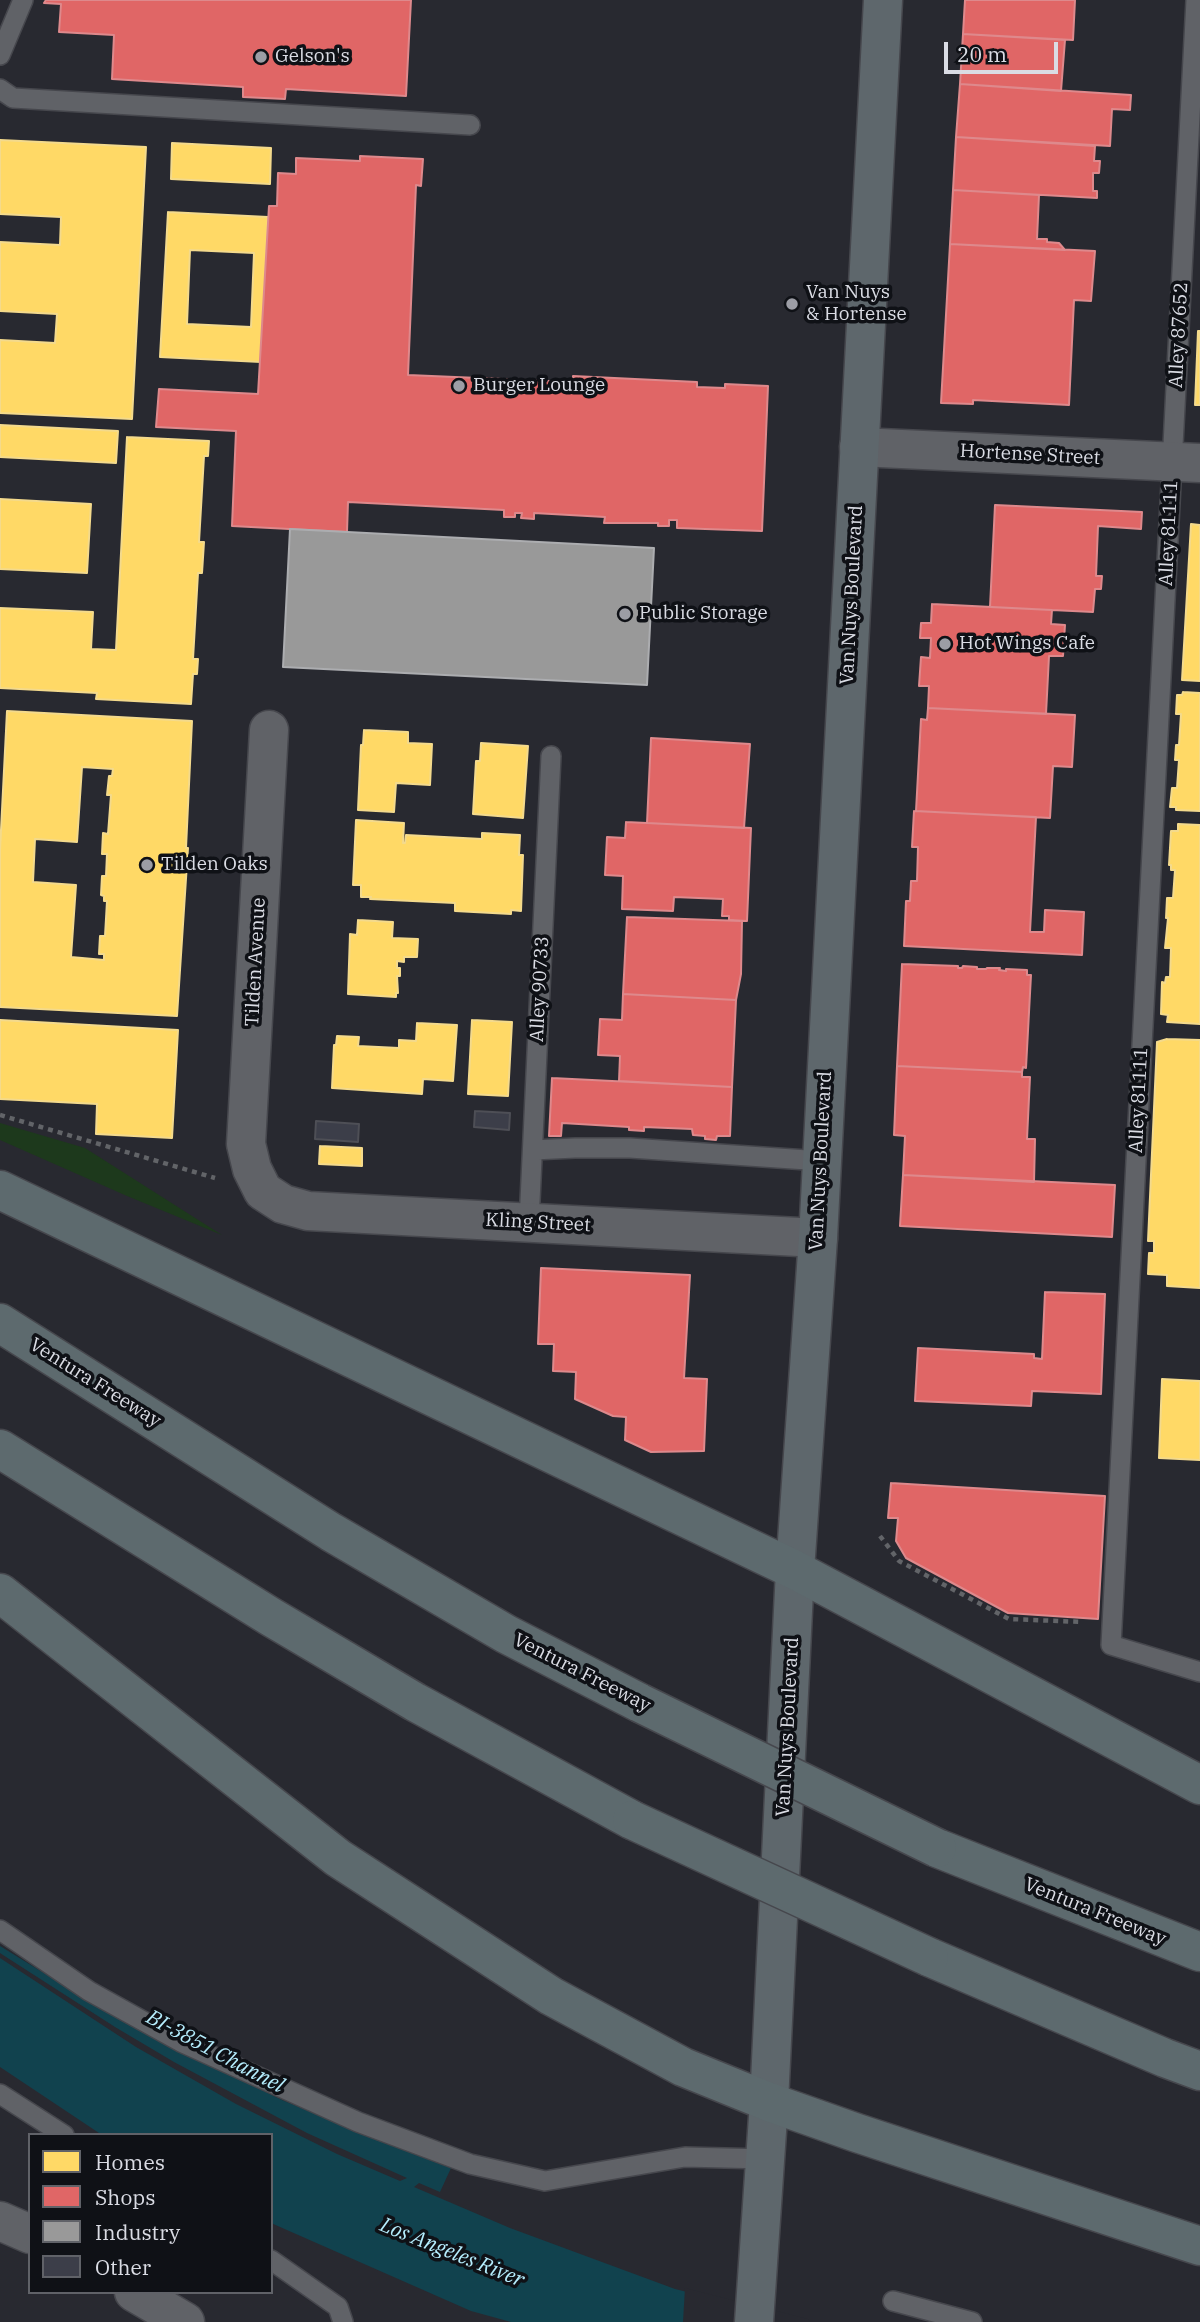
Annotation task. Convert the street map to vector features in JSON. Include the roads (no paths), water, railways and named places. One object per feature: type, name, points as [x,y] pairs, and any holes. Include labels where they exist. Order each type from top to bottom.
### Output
[{"type":"highway","points":[[0,1190],[795,1570],[1200,1785]]},
{"type":"highway","name":"Ventura Freeway","points":[[0,1323],[331,1532],[506,1634],[640,1703],[937,1848],[1200,1952]]},
{"type":"highway","points":[[0,1449],[415,1702],[632,1820],[929,1957],[1200,2071]]},
{"type":"highway","points":[[0,1593],[338,1858],[551,1996],[683,2067],[769,2102],[1200,2246]]},
{"type":"main road","name":"Van Nuys Boulevard","points":[[754,2322],[769,2102],[795,1570],[818,1238],[883,0]]},
{"type":"street","name":"Hortense Street","points":[[859,447],[1186,462]]},
{"type":"street","name":"Tilden Avenue","points":[[263,1191],[252,1169],[246,1144],[269,730]]},
{"type":"street","name":"Kling Street","points":[[263,1191],[283,1204],[308,1211],[818,1238]]},
{"type":"street","points":[[0,2221],[28,2233]]},
{"type":"street","points":[[137,2294],[185,2322]]},
{"type":"lane","points":[[0,55],[23,0]]},
{"type":"lane","name":"Alley 87652","points":[[1186,462],[1196,0]]},
{"type":"lane","points":[[0,89],[13,98],[471,125]]},
{"type":"lane","name":"Alley 81111","points":[[1186,462],[1111,1645],[1200,1672]]},
{"type":"lane","name":"Alley 90733","points":[[529,1223],[551,756]]},
{"type":"lane","points":[[533,1150],[630,1148],[822,1161]]},
{"type":"lane","points":[[0,1930],[89,1991],[181,2042],[358,2122],[470,2164],[545,2181],[685,2158],[765,2159]]},
{"type":"lane","points":[[0,2094],[61,2133]]},
{"type":"lane","points":[[273,2261],[338,2307],[343,2322]]},
{"type":"lane","points":[[893,2301],[972,2322]]},
{"type":"water","name":"Los Angeles River","points":[[0,1946],[99,2007],[282,2100],[451,2168],[440,2192],[419,2183],[414,2187],[510,2228],[675,2289],[807,2322],[511,2322],[471,2311],[273,2224],[273,2133],[99,2133],[0,2067],[0,1958],[136,2047],[236,2104],[337,2154],[400,2181],[407,2178],[307,2133],[174,2062],[0,1953]]},
{"type":"place","name":"Gelson's","points":[[261,57]]},
{"type":"place","name":"Van Nuys & Hortense","points":[[792,304]]},
{"type":"place","name":"Burger Lounge","points":[[459,386]]},
{"type":"place","name":"Public Storage","points":[[625,614]]},
{"type":"place","name":"Hot Wings Cafe","points":[[945,644]]},
{"type":"place","name":"Tilden Oaks","points":[[147,865]]},
{"type":"water label","name":"BI-3851 Channel","points":[[215,2052]]}]
